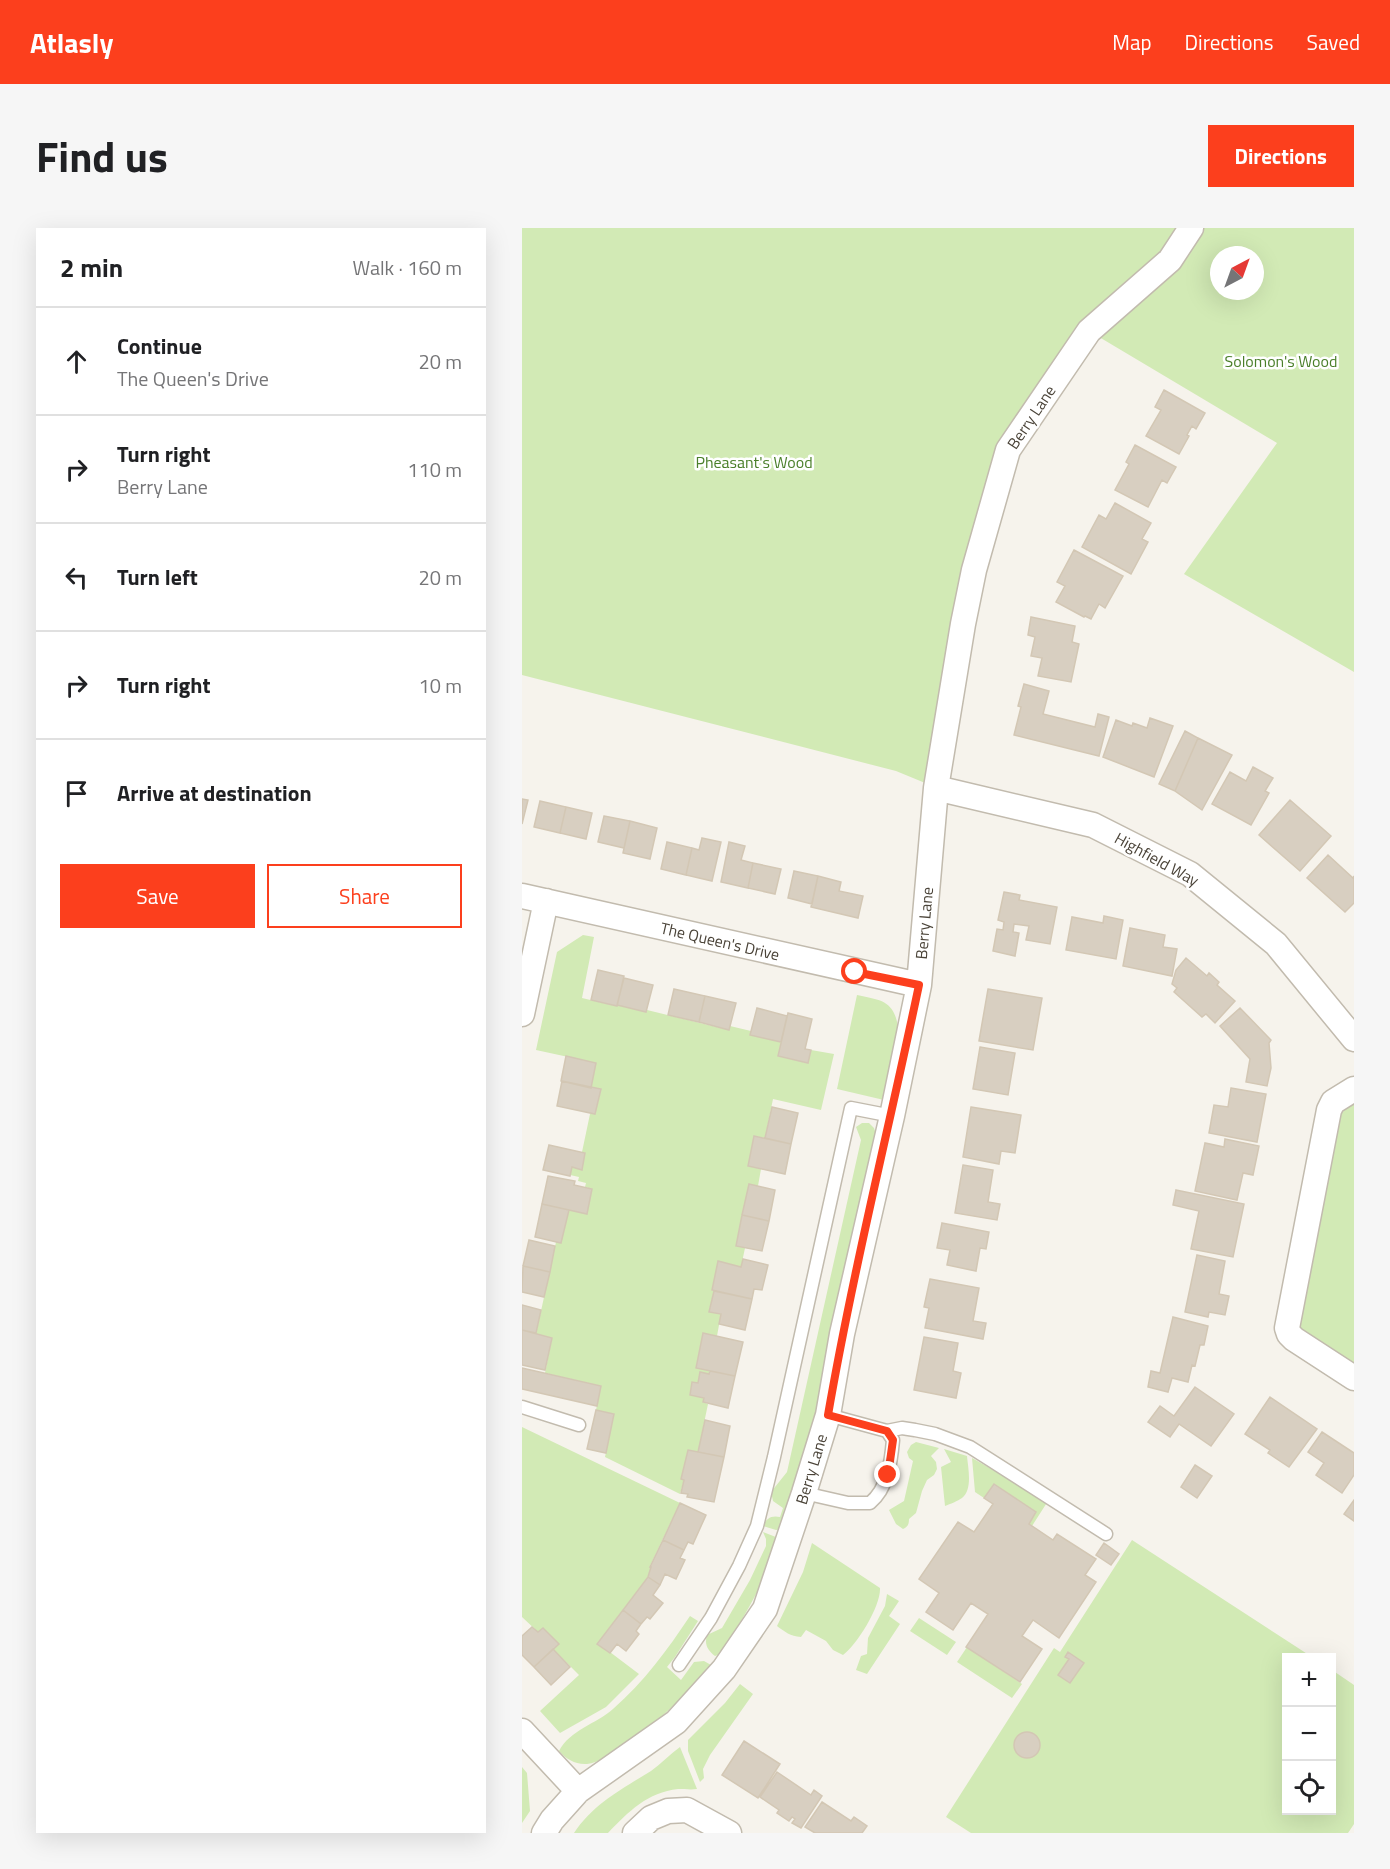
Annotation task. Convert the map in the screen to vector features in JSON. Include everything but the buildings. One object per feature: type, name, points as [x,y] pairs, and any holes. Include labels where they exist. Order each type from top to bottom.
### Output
[{"type":"street","name":"Berry Lane","points":[[544,1833],[552,1820],[578,1791],[676,1722],[724,1669],[765,1609],[828,1415],[842,1334],[892,1116],[919,985],[936,788],[970,591],[1008,450],[1089,331],[1170,260],[1191,228]]},
{"type":"street","name":"Highfield Way","points":[[936,788],[1093,825],[1190,874],[1276,944],[1354,1039]]},
{"type":"street","name":"The Queen's Drive","points":[[522,896],[919,985]]},
{"type":"street","points":[[522,1014],[546,901]]},
{"type":"street","points":[[1354,1089],[1333,1102],[1329,1110],[1287,1328],[1294,1339],[1354,1378]]},
{"type":"street","points":[[522,1731],[578,1791]]},
{"type":"street","points":[[635,1833],[651,1818],[668,1811],[687,1810],[729,1833]]},
{"type":"lane","points":[[679,1665],[711,1618],[757,1526],[851,1108],[892,1116]]},
{"type":"lane","points":[[522,1407],[579,1425]]},
{"type":"lane","points":[[828,1415],[887,1431],[902,1428],[935,1434],[970,1447],[1106,1534]]},
{"type":"lane","points":[[804,1493],[848,1503],[870,1503],[877,1498],[888,1475],[893,1440],[887,1431]]},
{"type":"green space","name":"Pheasant's Wood","points":[[522,228],[1354,228],[1354,672],[1184,574],[1277,443],[1089,331],[1008,450],[930,785],[896,771],[522,675]]},
{"type":"green space","points":[[583,935],[594,937],[582,998],[646,1012],[647,1010],[729,1030],[730,1026],[751,1031],[751,1035],[781,1042],[778,1056],[807,1063],[811,1050],[834,1054],[821,1110],[773,1099],[765,1138],[754,1136],[748,1166],[761,1169],[758,1186],[749,1184],[736,1245],[745,1248],[741,1267],[718,1262],[709,1311],[721,1314],[717,1336],[703,1333],[696,1367],[710,1371],[709,1374],[700,1373],[698,1383],[692,1383],[690,1394],[704,1398],[703,1402],[708,1404],[698,1452],[688,1450],[680,1494],[605,1457],[614,1414],[596,1410],[601,1386],[545,1373],[552,1338],[536,1334],[556,1242],[561,1242],[569,1210],[587,1214],[592,1189],[585,1187],[586,1183],[578,1181],[579,1177],[570,1175],[572,1167],[582,1169],[585,1153],[582,1152],[590,1114],[595,1114],[601,1090],[591,1088],[596,1063],[536,1050],[557,952]]},
{"type":"green space","points":[[857,995],[885,1003],[896,1018],[898,1027],[884,1100],[837,1089]]},
{"type":"green space","points":[[1354,1089],[1354,1378],[1294,1339],[1329,1110]]},
{"type":"green space","points":[[862,1123],[869,1123],[876,1134],[820,1411],[784,1529],[776,1530],[763,1526],[770,1518],[780,1517],[783,1508],[773,1501],[771,1492],[787,1472],[861,1140],[856,1127]]},
{"type":"green space","points":[[522,1427],[680,1503],[650,1566],[648,1577],[598,1643],[639,1674],[606,1707],[560,1733],[540,1711],[579,1675],[553,1649],[558,1644],[543,1628],[538,1632],[522,1617]]},
{"type":"green space","points":[[916,1442],[939,1448],[931,1456],[936,1462],[937,1469],[934,1475],[927,1480],[916,1513],[903,1529],[896,1524],[889,1510],[904,1501],[913,1461],[907,1452]]},
{"type":"green space","points":[[944,1449],[967,1456],[969,1478],[965,1494],[945,1506],[941,1467],[951,1462]]},
{"type":"green space","points":[[972,1458],[1048,1501],[1032,1526],[1029,1524],[1036,1512],[994,1484],[984,1498],[975,1492]]},
{"type":"green space","points":[[763,1532],[781,1539],[761,1585],[745,1614],[718,1655],[715,1656],[707,1647],[707,1635],[722,1628],[750,1580],[766,1546]]},
{"type":"green space","points":[[1132,1540],[1306,1653],[1282,1653],[1282,1815],[1336,1815],[1336,1673],[1354,1685],[1354,1824],[1348,1833],[971,1833],[946,1817],[1054,1648],[1060,1652]]},
{"type":"green space","points":[[812,1543],[880,1588],[877,1605],[867,1624],[855,1643],[843,1655],[833,1650],[826,1641],[806,1630],[801,1637],[777,1626],[803,1572]]},
{"type":"green space","points":[[887,1594],[899,1601],[889,1616],[900,1624],[867,1674],[856,1670],[861,1656],[867,1654],[868,1638],[885,1606]]},
{"type":"green space","points":[[690,1616],[698,1621],[667,1667],[681,1680],[694,1662],[704,1661],[711,1665],[691,1687],[655,1722],[600,1760],[579,1764],[562,1754],[559,1751],[570,1738],[613,1709],[635,1688]]},
{"type":"green space","points":[[919,1618],[956,1642],[947,1655],[910,1631]]},
{"type":"green space","points":[[967,1647],[1022,1684],[1012,1698],[957,1662]]},
{"type":"green space","points":[[740,1684],[753,1694],[710,1755],[703,1769],[704,1778],[700,1782],[688,1751],[688,1740],[725,1703]]},
{"type":"green space","points":[[680,1747],[697,1789],[678,1789],[657,1794],[639,1804],[608,1833],[574,1833],[599,1805],[651,1771]]},
{"type":"green space","points":[[522,1767],[527,1773],[530,1811],[522,1823]]},
{"type":"route","points":[[855,972],[919,985],[892,1116],[842,1334],[828,1415],[887,1431],[893,1440],[888,1475]]},
{"type":"park label","name":"Solomon's Wood","points":[[1281,361]]}]
